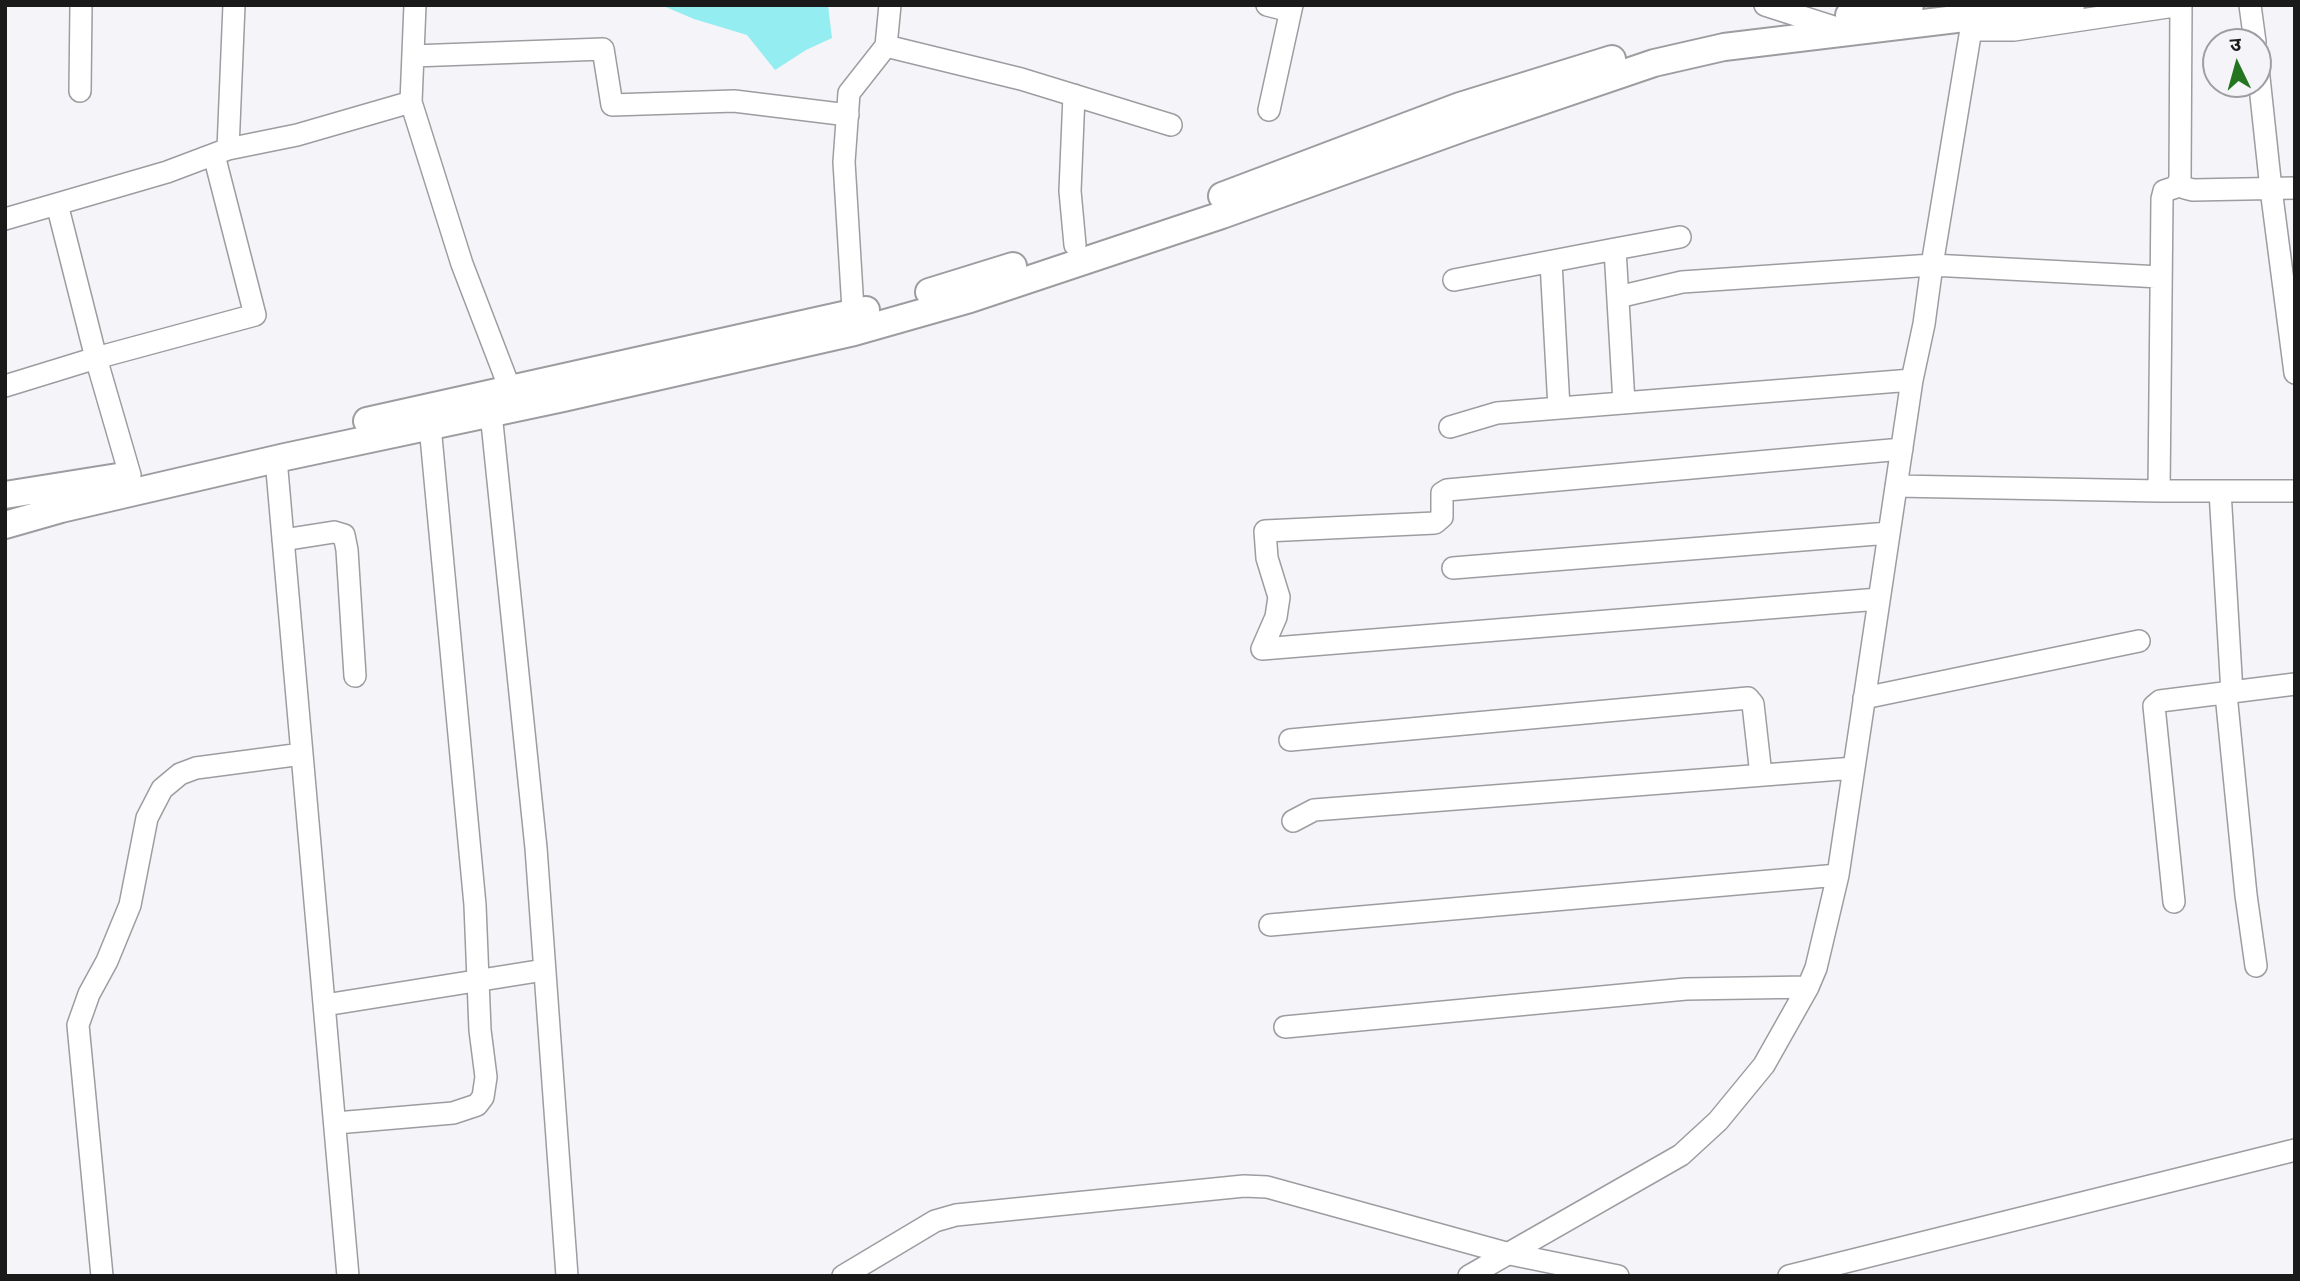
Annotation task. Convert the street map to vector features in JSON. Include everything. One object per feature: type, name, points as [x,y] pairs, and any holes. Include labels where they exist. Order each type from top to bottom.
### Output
[{"type":"main road","points":[[5,525],[61,509],[276,459],[491,413],[853,323],[954,285],[1220,197],[1460,106],[1655,46],[1910,5]]},
{"type":"main road","points":[[5,495],[103,481],[510,389],[970,299],[1222,215],[1466,127],[1654,64],[1724,47],[2060,7]]},
{"type":"street","points":[[79,92],[81,5]]},
{"type":"street","points":[[5,386],[255,315],[221,152],[234,5]]},
{"type":"street","points":[[415,5],[411,102],[462,264],[510,389]]},
{"type":"street","points":[[853,323],[845,162],[849,93],[886,46],[890,5]]},
{"type":"street","points":[[1267,5],[1291,8],[1269,110]]},
{"type":"street","points":[[1765,5],[1850,32]]},
{"type":"street","points":[[1469,1276],[1681,1155],[1718,1121],[1764,1065],[1816,968],[1838,875],[1912,380],[1924,324],[1973,17],[2014,30],[2181,5],[2180,183],[2193,190],[2295,188]]},
{"type":"street","points":[[2250,5],[2253,28]]},
{"type":"street","points":[[886,46],[1021,79],[1171,125]]},
{"type":"street","points":[[413,56],[603,49],[612,105],[734,100],[848,115]]},
{"type":"street","points":[[1074,95],[1070,191],[1075,246]]},
{"type":"street","points":[[2261,98],[2295,373]]},
{"type":"street","points":[[5,219],[167,172],[221,152],[297,135],[411,102]]},
{"type":"street","points":[[2159,492],[2162,194],[2180,183]]},
{"type":"street","points":[[57,204],[96,358],[130,475]]},
{"type":"street","points":[[1454,280],[1680,237]]},
{"type":"street","points":[[1615,249],[1624,403]]},
{"type":"street","points":[[1550,262],[1559,408]]},
{"type":"street","points":[[1618,296],[1682,282],[1932,265],[2160,277]]},
{"type":"street","points":[[1450,427],[1496,413],[1912,380]]},
{"type":"street","points":[[491,413],[536,848],[567,1276]]},
{"type":"street","points":[[336,1123],[453,1113],[477,1105],[483,1097],[486,1077],[475,905],[430,426]]},
{"type":"street","points":[[1879,599],[1262,649],[1276,617],[1279,597],[1267,558],[1265,531],[1435,523],[1442,517],[1442,493],[1447,489],[1902,449]]},
{"type":"street","points":[[276,459],[348,1276]]},
{"type":"street","points":[[1896,486],[2159,492],[2295,491]]},
{"type":"street","points":[[2220,491],[2229,694],[2246,895],[2256,966]]},
{"type":"street","points":[[283,540],[334,532],[344,535],[355,676]]},
{"type":"street","points":[[1453,568],[1889,533]]},
{"type":"street","points":[[1864,698],[2139,641]]},
{"type":"street","points":[[2174,901],[2154,706],[2160,701],[2295,684]]},
{"type":"street","points":[[1290,740],[1744,697],[1752,700],[1753,704],[1761,775]]},
{"type":"street","points":[[102,1276],[78,1025],[89,994],[107,961],[130,905],[147,818],[162,789],[180,774],[196,768],[302,754]]},
{"type":"street","points":[[1293,821],[1314,810],[1854,768]]},
{"type":"street","points":[[1269,925],[1838,875]]},
{"type":"street","points":[[325,1005],[544,970]]},
{"type":"street","points":[[1285,1027],[1686,989],[1808,987]]},
{"type":"street","points":[[1789,1276],[2295,1150]]},
{"type":"street","points":[[843,1276],[935,1221],[956,1215],[1244,1186],[1267,1187],[1510,1254],[1618,1276]]},
{"type":"water","points":[[661,5],[828,5],[832,38],[806,50],[775,70],[747,35],[694,19]]}]
